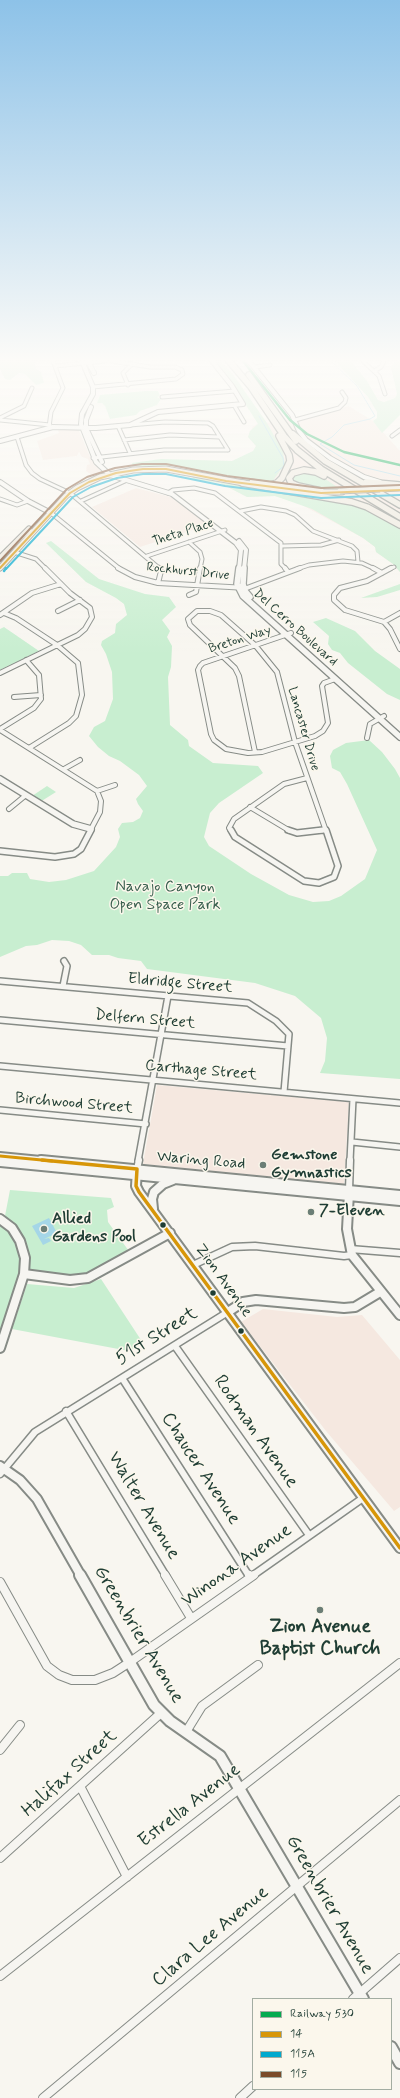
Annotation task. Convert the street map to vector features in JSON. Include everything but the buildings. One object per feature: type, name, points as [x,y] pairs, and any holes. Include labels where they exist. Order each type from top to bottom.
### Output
[{"type":"highway","points":[[270,485],[277,483],[282,478],[288,467],[289,459]]},
{"type":"highway","points":[[308,459],[400,517]]},
{"type":"highway","points":[[317,459],[400,510]]},
{"type":"highway","points":[[324,459],[400,505]]},
{"type":"highway","points":[[339,469],[365,481],[400,487]]},
{"type":"highway","points":[[321,491],[295,485],[289,480],[290,477],[297,471],[316,472],[400,523]]},
{"type":"highway","points":[[282,478],[291,489]]},
{"type":"highway","points":[[242,483],[352,502],[367,507],[400,523]]},
{"type":"highway","points":[[383,490],[400,487]]},
{"type":"main road","points":[[0,558],[68,492],[85,480],[144,466],[168,466],[291,489],[341,491]]},
{"type":"main road","points":[[112,473],[143,469],[166,470],[242,483],[291,489],[321,491],[383,490]]},
{"type":"main road","points":[[0,568],[49,511]]},
{"type":"street","points":[[24,459],[26,465],[32,473],[45,482],[68,492],[81,501],[147,556],[160,569],[158,583]]},
{"type":"street","name":"Del Cerro Boulevard","points":[[97,459],[112,473],[124,481],[169,492]]},
{"type":"street","points":[[332,459],[369,479],[400,487]]},
{"type":"street","name":"Del Cerro Boulevard","points":[[112,473],[169,492],[223,531],[241,550],[241,588],[243,596],[289,634],[381,717],[400,737]]},
{"type":"street","name":"Rockhurst Drive","points":[[1,476],[15,489],[49,511],[117,568],[135,577],[158,583],[241,588],[261,584],[288,572],[309,565],[343,560],[358,562]]},
{"type":"street","points":[[81,501],[124,481]]},
{"type":"street","name":"Rockhurst Drive","points":[[0,482],[28,501],[49,511]]},
{"type":"street","points":[[169,492],[194,488],[210,490],[279,540],[283,546],[281,564],[288,572]]},
{"type":"street","points":[[0,499],[16,504],[28,501]]},
{"type":"street","points":[[241,511],[261,507],[286,511],[295,515],[308,528],[355,548],[358,555],[358,562],[382,574]]},
{"type":"street","name":"Theta Place","points":[[147,556],[223,531]]},
{"type":"street","points":[[283,546],[321,544],[339,540]]},
{"type":"street","points":[[189,542],[202,555],[196,592],[189,595]]},
{"type":"street","points":[[0,673],[78,635],[91,623],[91,611],[36,559],[14,552]]},
{"type":"street","points":[[394,567],[367,582],[348,585],[337,590],[334,595],[336,604],[345,610],[384,622],[390,629],[400,648]]},
{"type":"street","points":[[0,615],[32,593],[61,584]]},
{"type":"street","points":[[58,611],[80,600]]},
{"type":"street","name":"Lancaster Drive","points":[[222,656],[188,622],[190,616],[197,611],[210,610],[221,615],[255,645],[277,672],[295,742],[338,866],[335,875],[329,880],[308,882],[235,837],[229,828],[230,823],[250,807]]},
{"type":"street","points":[[4,613],[16,618],[58,645],[78,663],[82,695],[79,710],[76,716],[68,723],[29,748]]},
{"type":"street","points":[[384,622],[400,613]]},
{"type":"street","name":"Del Cerro Boulevard","points":[[289,634],[335,678],[381,717],[400,730]]},
{"type":"street","name":"Breton Way","points":[[255,752],[237,752],[226,749],[214,740],[211,734],[198,670],[203,663],[289,634]]},
{"type":"street","points":[[222,656],[235,668],[239,676],[255,752],[314,736],[325,729],[328,720],[322,686],[324,683],[335,678]]},
{"type":"street","points":[[0,851],[55,858],[69,856],[81,849],[100,812],[101,801],[89,784],[0,729],[34,708],[41,699],[39,675],[26,660]]},
{"type":"street","points":[[14,697],[41,695]]},
{"type":"street","points":[[367,738],[370,724],[381,717]]},
{"type":"street","points":[[64,769],[80,760]]},
{"type":"street","points":[[307,778],[284,784],[250,807],[289,831],[296,833],[326,830]]},
{"type":"street","points":[[0,779],[73,824],[91,829]]},
{"type":"street","points":[[96,792],[116,786]]},
{"type":"street","points":[[9,809],[26,795]]},
{"type":"street","points":[[62,986],[67,966],[64,961]]},
{"type":"street","name":"Eldridge Street","points":[[0,981],[248,1003],[286,1029],[289,1034],[284,1092]]},
{"type":"street","name":"Zion Avenue","points":[[168,996],[146,1124],[136,1172],[136,1186],[192,1265],[400,1548]]},
{"type":"street","name":"Delfern Street","points":[[0,1020],[288,1046]]},
{"type":"street","name":"Carthage Street","points":[[0,1066],[400,1103]]},
{"type":"street","points":[[353,1099],[347,1229],[351,1252],[380,1292],[400,1316]]},
{"type":"street","name":"Birchwood Street","points":[[0,1110],[146,1124]]},
{"type":"street","points":[[352,1142],[400,1147]]},
{"type":"street","name":"Waring Road","points":[[0,1156],[136,1172],[349,1193],[400,1201]]},
{"type":"street","name":"Waring Road","points":[[0,1162],[136,1172],[175,1179],[400,1196]]},
{"type":"street","points":[[153,1210],[152,1201],[154,1192],[163,1184],[175,1179]]},
{"type":"street","points":[[0,1219],[12,1228],[20,1241],[25,1258],[24,1274],[0,1348]]},
{"type":"street","points":[[24,1274],[70,1280],[88,1278],[170,1233]]},
{"type":"street","points":[[192,1265],[220,1251],[232,1248],[255,1246],[344,1256],[351,1252],[400,1253]]},
{"type":"street","name":"51st Street","points":[[1,1470],[34,1432],[66,1411],[175,1346],[243,1302],[256,1300],[344,1308],[355,1307],[380,1292]]},
{"type":"street","name":"Rodman Avenue","points":[[175,1346],[309,1535]]},
{"type":"street","name":"Chaucer Avenue","points":[[122,1378],[250,1577]]},
{"type":"street","name":"Walter Avenue","points":[[66,1411],[192,1618]]},
{"type":"street","name":"Greenbrier Avenue","points":[[1,1470],[20,1480],[37,1499],[130,1662],[161,1713],[220,1756],[297,1886],[358,1997]]},
{"type":"street","name":"Winona Avenue","points":[[0,1582],[42,1660],[58,1674],[72,1680],[95,1680],[113,1673],[130,1662],[363,1498]]},
{"type":"street","name":"Estrella Avenue","points":[[0,1976],[400,1663]]},
{"type":"street","points":[[186,1732],[202,1706],[258,1665]]},
{"type":"street","name":"Halifax Street","points":[[0,1858],[161,1713]]},
{"type":"street","points":[[0,1750],[20,1725]]},
{"type":"street","points":[[80,1786],[127,1877]]},
{"type":"street","name":"Clara Lee Avenue","points":[[43,2098],[400,1800]]},
{"type":"street","points":[[358,1997],[400,1958]]},
{"type":"street","points":[[392,2050],[400,2063]]},
{"type":"street","points":[[240,2098],[252,2087]]},
{"type":"shaded area","points":[[88,459],[91,459],[102,472],[92,475],[86,471],[87,465],[90,464]]},
{"type":"shaded area","points":[[237,459],[400,459],[400,572],[393,564],[376,552],[375,547],[363,538],[300,504],[275,496],[247,497],[220,483],[194,480],[188,460],[232,461]]},
{"type":"shaded area","points":[[136,488],[171,497],[208,525],[140,547],[92,507]]},
{"type":"shaded area","points":[[157,1085],[349,1102],[344,1184],[143,1164]]},
{"type":"shaded area","points":[[263,1309],[337,1317],[362,1315],[400,1360],[400,1507],[394,1511],[326,1431],[241,1322]]},
{"type":"green space","points":[[161,459],[232,461],[236,459],[284,459],[285,464],[272,482],[248,480],[178,466],[133,466],[132,463]]},
{"type":"green space","points":[[302,472],[318,474],[340,489],[308,488],[292,480],[294,475]]},
{"type":"green space","points":[[192,476],[344,501],[362,507],[400,527],[400,572],[393,564],[376,552],[375,547],[363,538],[312,509],[275,496],[247,497],[220,483],[194,480]]},
{"type":"green space","name":"Navajo Canyon Open Space Park","points":[[51,541],[99,579],[145,594],[169,597],[176,607],[162,620],[170,631],[167,637],[172,646],[171,667],[168,677],[170,725],[188,740],[189,746],[213,763],[258,766],[263,773],[219,803],[210,813],[204,837],[209,846],[251,874],[289,895],[313,902],[329,901],[341,896],[365,879],[377,850],[347,784],[340,772],[332,768],[330,756],[333,750],[346,743],[369,740],[382,752],[395,769],[400,778],[400,1079],[320,1073],[325,1061],[327,1038],[321,1018],[295,996],[255,983],[147,969],[141,961],[118,958],[109,955],[92,955],[81,945],[69,941],[52,940],[37,945],[26,946],[0,957],[0,876],[8,876],[12,873],[27,873],[30,879],[49,882],[66,880],[94,871],[116,847],[120,837],[118,829],[122,823],[133,822],[140,818],[143,811],[136,799],[147,786],[139,775],[120,761],[109,756],[98,747],[89,736],[94,727],[105,721],[113,699],[112,672],[106,654],[101,645],[102,641],[115,633],[116,624],[127,615],[124,604],[86,582],[46,543]]},
{"type":"green space","points":[[400,584],[400,590],[377,597],[361,598]]},
{"type":"green space","points":[[326,618],[355,631],[375,651],[400,669],[400,700],[387,694],[348,663],[340,653],[332,650],[328,644],[329,636],[313,622]]},
{"type":"green space","points":[[4,627],[39,651],[0,670],[0,629]]},
{"type":"green space","points":[[47,786],[56,792],[40,802],[32,796]]},
{"type":"green space","points":[[10,1190],[111,1198],[114,1207],[107,1210],[108,1222],[131,1254],[86,1278],[24,1274],[0,1348],[0,1219],[4,1221]]},
{"type":"green space","points":[[101,1279],[143,1343],[129,1351],[12,1329],[27,1284],[74,1288]]},
{"type":"water","name":"Allied Gardens Pool","points":[[49,1218],[57,1233],[44,1239],[49,1238],[51,1241],[43,1245],[32,1226]]},
{"type":"waterway","points":[[275,473],[284,466],[283,459]]},
{"type":"waterway","points":[[344,459],[354,465],[400,476]]},
{"type":"rail line","name":"530","points":[[374,459],[400,465]]},
{"type":"transit line","name":"115","points":[[0,561],[67,489],[87,477],[115,468],[142,464],[166,464],[227,476],[321,488],[400,485]]},
{"type":"transit line","name":"14","points":[[0,568],[70,493],[89,482],[116,473],[143,469],[166,469],[226,481],[321,493],[400,490]]},
{"type":"transit line","name":"115A","points":[[4,571],[73,497],[91,487],[117,478],[143,474],[166,474],[225,486],[321,498],[400,495]]},
{"type":"transit line","name":"14","points":[[0,1156],[137,1169],[136,1186],[139,1192],[400,1548]]},
{"type":"place","name":"Gemstone Gymnastics","points":[[263,1165]]},
{"type":"place","name":"7-Eleven","points":[[311,1212]]},
{"type":"place","name":"Allied Gardens Pool","points":[[44,1229]]},
{"type":"place","name":"Zion Avenue Baptist Church","points":[[320,1610]]}]
